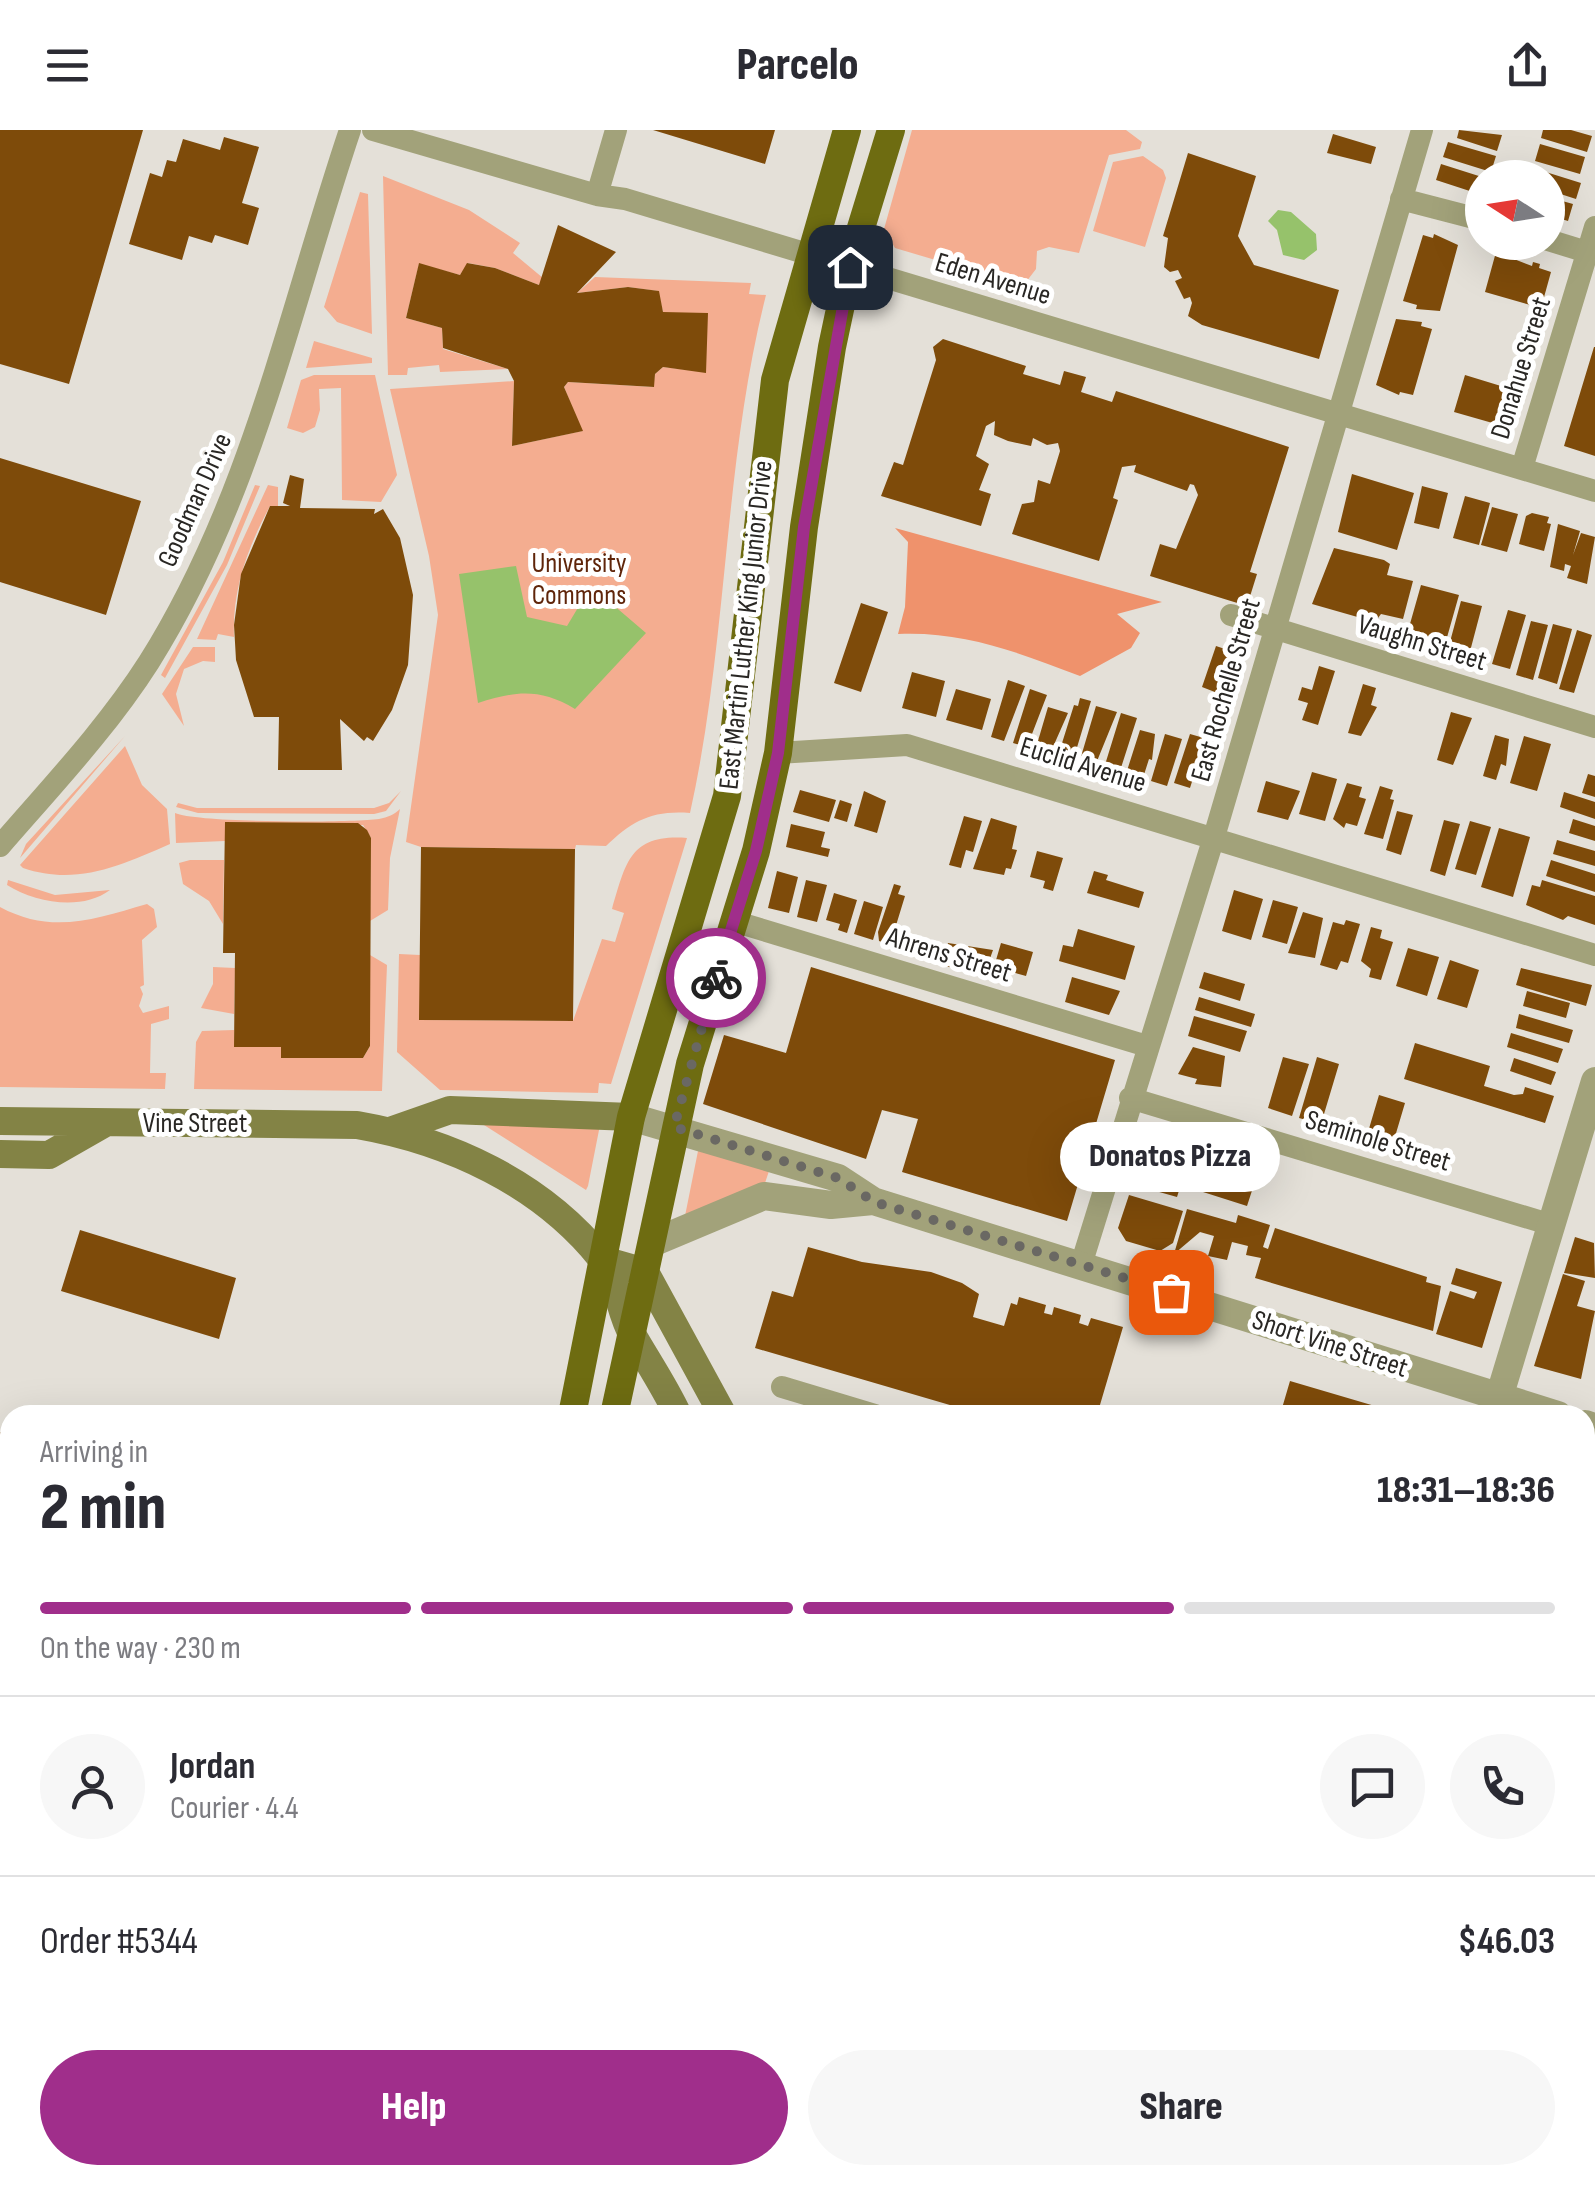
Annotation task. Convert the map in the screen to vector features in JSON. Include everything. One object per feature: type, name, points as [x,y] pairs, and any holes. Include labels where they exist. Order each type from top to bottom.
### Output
[{"type":"main road","name":"East Martin Luther King Junior Drive","points":[[574,1405],[631,1117],[727,796],[775,380],[808,254],[847,130]]},
{"type":"main road","name":"East Martin Luther King Junior Drive","points":[[616,1405],[674,1127],[756,851],[778,753],[804,527],[850,267],[891,130]]},
{"type":"main road","name":"Vine Street","points":[[390,1131],[450,1110],[631,1117]]},
{"type":"main road","name":"Vine Street","points":[[0,1121],[312,1122],[390,1131],[452,1151],[503,1175],[555,1213],[603,1260]]},
{"type":"main road","points":[[0,1154],[49,1155],[105,1122]]},
{"type":"main road","points":[[603,1260],[645,1272],[717,1405]]},
{"type":"main road","points":[[603,1260],[632,1335],[654,1363],[673,1405]]},
{"type":"street","name":"Goodman Drive","points":[[0,846],[148,664],[224,522],[256,438],[350,130]]},
{"type":"street","name":"Eden Avenue","points":[[372,130],[596,195],[625,199],[1595,491]]},
{"type":"street","points":[[596,195],[616,130]]},
{"type":"street","name":"East Rochelle Street","points":[[1081,1265],[1214,837],[1422,130]]},
{"type":"street","points":[[1402,199],[1465,216]]},
{"type":"street","name":"Donahue Street","points":[[1522,468],[1595,228]]},
{"type":"street","points":[[1565,245],[1587,252]]},
{"type":"street","name":"Vaughn Street","points":[[1231,615],[1595,726]]},
{"type":"street","name":"Euclid Avenue","points":[[778,753],[907,744],[1595,955]]},
{"type":"street","name":"Ahrens Street","points":[[733,921],[1147,1046]]},
{"type":"street","points":[[1497,1405],[1595,1081]]},
{"type":"street","name":"Seminole Street","points":[[1130,1098],[1552,1225]]},
{"type":"street","name":"Short Vine Street","points":[[631,1117],[838,1178],[874,1202],[1081,1265],[1494,1405]]},
{"type":"street","name":"Short Vine Street","points":[[652,1243],[764,1196],[831,1205],[874,1202]]},
{"type":"street","points":[[782,1387],[842,1405]]},
{"type":"green space","points":[[912,130],[1126,130],[1142,142],[1140,149],[1109,155],[1079,253],[1049,247],[1037,251],[1036,269],[1023,286],[895,248],[884,229]]},
{"type":"green space","points":[[1143,156],[1163,170],[1166,178],[1145,247],[1093,231],[1113,162]]},
{"type":"green space","points":[[383,176],[469,210],[520,243],[513,253],[543,278],[539,285],[495,268],[468,263],[460,275],[419,264],[406,318],[442,328],[443,349],[508,369],[440,372],[439,365],[408,368],[407,375],[388,375]]},
{"type":"green space","points":[[360,192],[368,194],[372,334],[337,322],[324,307]]},
{"type":"green space","name":"University Commons","points":[[595,277],[751,283],[749,294],[766,295],[741,424],[712,684],[690,813],[664,813],[644,819],[606,846],[421,847],[406,842],[438,615],[429,556],[390,389],[514,381],[512,446],[582,431],[564,387],[568,382],[653,387],[655,374],[663,367],[706,372],[663,312],[658,291],[628,287],[577,293]]},
{"type":"green space","points":[[314,341],[372,358],[372,363],[306,368]]},
{"type":"green space","points":[[314,375],[375,375],[397,475],[381,502],[342,500],[341,388],[319,389],[320,410],[315,427],[303,433],[287,428],[301,380]]},
{"type":"green space","points":[[255,485],[260,486],[227,565],[165,678],[161,675],[223,562]]},
{"type":"green space","points":[[268,485],[278,487],[278,506],[270,506],[243,569],[234,637],[218,634],[216,640],[197,639]]},
{"type":"green space","points":[[193,647],[215,647],[215,662],[203,661],[184,669],[176,694],[184,726],[162,694]]},
{"type":"green space","points":[[125,736],[20,858],[26,844]]},
{"type":"green space","points":[[125,746],[142,785],[167,809],[170,844],[115,866],[80,874],[23,868],[20,865]]},
{"type":"green space","points":[[401,791],[386,811],[374,814],[198,813],[176,807],[178,803],[197,808],[374,808],[389,803]]},
{"type":"green space","points":[[400,809],[390,858],[388,910],[370,921],[371,838],[363,825],[226,822],[225,841],[176,843],[175,813],[242,820],[338,821],[379,819]]},
{"type":"green space","points":[[687,838],[611,1084],[599,1083],[598,1093],[440,1090],[397,1052],[399,954],[420,955],[420,1020],[573,1021],[602,939],[615,942],[624,913],[612,909],[633,854],[653,841]]},
{"type":"green space","points":[[224,860],[223,924],[209,901],[183,884],[179,863]]},
{"type":"green space","points":[[8,880],[55,895],[110,890],[86,901],[59,902],[19,891],[7,885]]},
{"type":"green space","points":[[147,904],[154,909],[157,927],[142,940],[144,985],[140,987],[143,994],[139,1006],[143,1013],[169,1006],[169,1019],[151,1024],[150,1073],[166,1073],[165,1089],[0,1087],[0,907],[38,920],[74,922]]},
{"type":"green space","points":[[370,955],[387,965],[382,1091],[194,1089],[196,1042],[202,1031],[234,1030],[234,1046],[281,1047],[282,1058],[363,1058],[370,1046]]},
{"type":"green space","points":[[213,967],[235,968],[234,1014],[201,1008],[213,984]]},
{"type":"green space","points":[[484,1125],[600,1125],[586,1190]]},
{"type":"green space","points":[[699,1146],[769,1171],[765,1183],[685,1216]]},
{"type":"shaded area","points":[[1278,210],[1291,212],[1316,234],[1317,250],[1304,260],[1283,255],[1277,230],[1268,221]]},
{"type":"shaded area","points":[[895,528],[1162,602],[1117,614],[1140,633],[1131,648],[1080,676],[969,640],[898,634],[905,607],[908,542]]},
{"type":"shaded area","points":[[516,566],[527,617],[567,626],[591,586],[646,633],[575,709],[550,698],[527,694],[478,703],[459,574]]},
{"type":"building","points":[[0,130],[143,130],[69,384],[0,364]]},
{"type":"building","points":[[653,130],[775,130],[765,164]]},
{"type":"building","points":[[1459,130],[1502,135],[1497,151],[1457,138]]},
{"type":"building","points":[[1543,130],[1571,130],[1592,136],[1587,152],[1541,138]]},
{"type":"building","points":[[1333,134],[1376,147],[1371,164],[1327,153]]},
{"type":"building","points":[[224,137],[259,147],[242,203],[259,208],[248,245],[215,235],[212,243],[189,236],[182,260],[129,244],[150,173],[162,177],[167,160],[176,162],[183,139],[220,150]]},
{"type":"building","points":[[1448,142],[1496,156],[1495,160],[1465,160],[1465,164],[1443,157]]},
{"type":"building","points":[[1540,144],[1585,157],[1580,174],[1565,170],[1565,160],[1535,160]]},
{"type":"building","points":[[1188,153],[1256,176],[1238,236],[1254,265],[1339,290],[1319,359],[1202,325],[1188,316],[1190,297],[1184,299],[1175,281],[1182,278],[1178,270],[1170,272],[1164,267],[1168,238],[1163,236]]},
{"type":"building","points":[[1441,164],[1465,172],[1465,189],[1436,180]]},
{"type":"building","points":[[1565,178],[1581,183],[1576,199],[1565,195]]},
{"type":"building","points":[[1565,202],[1573,204],[1568,221],[1565,220]]},
{"type":"building","points":[[558,225],[616,252],[577,293],[628,287],[659,291],[663,312],[708,313],[706,373],[663,367],[655,374],[654,387],[568,382],[564,387],[583,431],[512,446],[514,381],[508,369],[443,348],[442,328],[406,318],[419,263],[460,275],[467,263],[495,268],[539,285]]},
{"type":"building","points":[[1434,234],[1458,245],[1440,311],[1416,309],[1417,305],[1403,301],[1423,235],[1433,238]]},
{"type":"building","points":[[1494,260],[1517,260],[1532,266],[1533,262],[1551,272],[1541,308],[1485,292]]},
{"type":"building","points":[[1396,319],[1422,322],[1421,326],[1432,329],[1413,395],[1399,395],[1376,385]]},
{"type":"building","points":[[943,339],[1026,366],[1023,374],[1060,385],[1064,371],[1086,377],[1081,392],[1112,402],[1116,391],[1289,447],[1250,572],[1257,574],[1247,606],[1150,576],[1160,544],[1176,549],[1198,495],[1194,485],[1190,484],[1187,491],[1134,472],[1136,465],[1122,467],[1113,498],[1118,500],[1099,561],[1012,534],[1022,504],[1034,502],[1038,480],[1050,484],[1060,451],[1058,443],[1047,445],[1033,438],[1031,446],[994,435],[995,421],[986,426],[976,456],[989,464],[979,490],[991,494],[981,526],[881,496],[894,462],[903,465],[936,360],[933,347]]},
{"type":"building","points":[[1595,347],[1595,456],[1564,446]]},
{"type":"building","points":[[1465,375],[1514,390],[1511,413],[1507,412],[1503,426],[1454,412]]},
{"type":"building","points":[[0,458],[141,501],[106,615],[0,582]]},
{"type":"building","points":[[1352,474],[1414,493],[1397,550],[1338,532]]},
{"type":"building","points":[[290,475],[304,479],[300,508],[375,509],[374,514],[383,509],[400,538],[413,595],[408,665],[392,710],[373,741],[367,737],[364,741],[340,719],[342,770],[278,770],[279,717],[254,717],[236,660],[234,625],[241,574],[270,506],[290,506],[283,503]]},
{"type":"building","points":[[1422,486],[1448,493],[1439,529],[1414,523]]},
{"type":"building","points":[[1465,496],[1490,503],[1479,545],[1453,538]]},
{"type":"building","points":[[1492,507],[1518,514],[1507,552],[1481,545]]},
{"type":"building","points":[[1532,513],[1549,517],[1544,551],[1519,544],[1526,516]]},
{"type":"building","points":[[1558,524],[1580,531],[1573,555],[1581,533],[1595,537],[1587,584],[1567,578],[1571,566],[1565,564],[1564,571],[1550,567]]},
{"type":"building","points":[[1334,548],[1384,560],[1390,564],[1387,575],[1413,581],[1403,619],[1381,614],[1375,622],[1312,604]]},
{"type":"building","points":[[1421,585],[1459,595],[1444,648],[1406,638]]},
{"type":"building","points":[[1461,601],[1482,606],[1468,659],[1447,653]]},
{"type":"building","points":[[861,603],[888,612],[861,692],[834,683]]},
{"type":"building","points":[[1508,610],[1526,615],[1510,669],[1492,664]]},
{"type":"building","points":[[1531,621],[1548,625],[1533,680],[1516,675]]},
{"type":"building","points":[[1553,624],[1572,629],[1557,684],[1538,678]]},
{"type":"building","points":[[1577,630],[1592,635],[1574,693],[1559,689]]},
{"type":"building","points":[[1216,646],[1234,652],[1220,694],[1202,687]]},
{"type":"building","points":[[1319,666],[1335,671],[1318,725],[1302,720],[1308,703],[1298,700],[1302,687],[1312,690]]},
{"type":"building","points":[[912,672],[945,681],[936,717],[902,708]]},
{"type":"building","points":[[1008,680],[1025,686],[1004,741],[991,737]]},
{"type":"building","points":[[1363,684],[1376,688],[1371,705],[1377,707],[1361,736],[1348,733]]},
{"type":"building","points":[[956,689],[991,699],[982,730],[946,720]]},
{"type":"building","points":[[1030,689],[1047,695],[1027,747],[1013,743]]},
{"type":"building","points":[[1080,698],[1091,701],[1072,764],[1057,759],[1074,705],[1078,706]]},
{"type":"building","points":[[1096,706],[1117,712],[1095,766],[1080,760]]},
{"type":"building","points":[[1048,707],[1068,713],[1049,756],[1035,751]]},
{"type":"building","points":[[1451,712],[1472,718],[1453,765],[1437,760]]},
{"type":"building","points":[[1121,713],[1137,718],[1119,774],[1104,768]]},
{"type":"building","points":[[1140,730],[1155,734],[1152,760],[1149,759],[1142,781],[1125,777]]},
{"type":"building","points":[[1165,734],[1182,739],[1167,786],[1151,781]]},
{"type":"building","points":[[1190,734],[1211,740],[1206,755],[1201,753],[1190,788],[1174,783]]},
{"type":"building","points":[[1495,735],[1509,739],[1506,766],[1501,764],[1496,780],[1483,776]]},
{"type":"building","points":[[1524,736],[1551,744],[1537,791],[1510,783]]},
{"type":"building","points":[[1312,772],[1337,779],[1325,821],[1299,814]]},
{"type":"building","points":[[1588,774],[1595,776],[1595,797],[1582,793]]},
{"type":"building","points":[[1266,781],[1300,791],[1288,820],[1257,812]]},
{"type":"building","points":[[1347,783],[1362,787],[1359,797],[1366,799],[1357,826],[1346,823],[1344,828],[1333,819]]},
{"type":"building","points":[[1380,786],[1393,790],[1390,799],[1394,800],[1383,839],[1364,834]]},
{"type":"building","points":[[800,790],[836,800],[829,822],[793,812]]},
{"type":"building","points":[[864,791],[886,801],[877,833],[854,826]]},
{"type":"building","points":[[1564,792],[1595,802],[1595,819],[1560,807]]},
{"type":"building","points":[[840,800],[852,804],[847,822],[834,818]]},
{"type":"building","points":[[1397,811],[1413,815],[1401,855],[1386,850]]},
{"type":"building","points":[[964,816],[982,821],[973,852],[966,850],[961,868],[949,865]]},
{"type":"building","points":[[991,818],[1017,826],[1012,849],[1017,850],[1011,869],[1006,868],[1004,875],[973,869]]},
{"type":"building","points":[[1573,819],[1595,826],[1595,841],[1569,833]]},
{"type":"building","points":[[1444,820],[1460,824],[1445,876],[1430,871]]},
{"type":"building","points":[[1470,821],[1491,827],[1476,875],[1455,869]]},
{"type":"building","points":[[225,822],[358,823],[367,830],[371,838],[370,1046],[363,1058],[281,1058],[281,1047],[234,1047],[235,953],[223,953]]},
{"type":"building","points":[[791,824],[825,832],[821,847],[830,849],[828,857],[786,847]]},
{"type":"building","points":[[1499,828],[1530,837],[1513,897],[1481,887]]},
{"type":"building","points":[[1557,840],[1595,851],[1595,866],[1553,854]]},
{"type":"building","points":[[421,847],[575,849],[573,1021],[419,1020]]},
{"type":"building","points":[[1037,851],[1063,858],[1053,891],[1043,888],[1045,881],[1030,877]]},
{"type":"building","points":[[1551,860],[1595,874],[1595,892],[1546,876]]},
{"type":"building","points":[[777,871],[798,877],[789,913],[768,908]]},
{"type":"building","points":[[1094,871],[1108,875],[1106,880],[1144,892],[1139,908],[1087,893]]},
{"type":"building","points":[[806,880],[827,885],[817,922],[797,917]]},
{"type":"building","points":[[1542,880],[1595,896],[1595,925],[1568,916],[1563,920],[1526,905],[1532,885],[1540,887]]},
{"type":"building","points":[[894,884],[901,886],[898,894],[905,896],[890,945],[879,941],[878,932]]},
{"type":"building","points":[[1234,890],[1263,899],[1251,940],[1222,931]]},
{"type":"building","points":[[834,893],[857,900],[847,933],[838,930],[840,924],[826,920]]},
{"type":"building","points":[[1273,900],[1298,907],[1287,944],[1262,937]]},
{"type":"building","points":[[864,901],[883,907],[873,940],[854,934]]},
{"type":"building","points":[[1303,912],[1323,918],[1315,958],[1288,953]]},
{"type":"building","points":[[1346,920],[1360,924],[1348,963],[1341,961],[1337,970],[1320,965],[1333,922],[1344,925]]},
{"type":"building","points":[[1371,927],[1382,930],[1380,938],[1393,942],[1381,980],[1369,977],[1371,969],[1361,961]]},
{"type":"building","points":[[1078,929],[1135,946],[1125,980],[1059,961],[1063,945],[1073,947]]},
{"type":"building","points":[[948,943],[993,950],[988,964],[982,962],[978,975],[942,965]]},
{"type":"building","points":[[1001,943],[1033,952],[1026,976],[994,967]]},
{"type":"building","points":[[1408,948],[1439,957],[1427,996],[1396,986]]},
{"type":"building","points":[[1450,960],[1479,970],[1467,1008],[1437,999]]},
{"type":"building","points":[[811,967],[1115,1060],[1067,1221],[902,1172],[918,1119],[882,1110],[866,1159],[703,1104],[724,1035],[786,1053]]},
{"type":"building","points":[[1521,968],[1592,985],[1586,1006],[1516,985]]},
{"type":"building","points":[[1204,972],[1245,984],[1240,1001],[1199,988]]},
{"type":"building","points":[[1072,977],[1120,991],[1109,1015],[1065,1002]]},
{"type":"building","points":[[1527,991],[1570,1003],[1566,1018],[1523,1006]]},
{"type":"building","points":[[1199,997],[1255,1014],[1251,1027],[1195,1010]]},
{"type":"building","points":[[1519,1014],[1573,1030],[1569,1043],[1516,1028]]},
{"type":"building","points":[[1194,1016],[1247,1031],[1240,1052],[1188,1036]]},
{"type":"building","points":[[1511,1033],[1563,1049],[1558,1063],[1507,1047]]},
{"type":"building","points":[[1415,1043],[1490,1066],[1484,1086],[1514,1095],[1523,1094],[1525,1087],[1554,1096],[1545,1123],[1404,1079]]},
{"type":"building","points":[[1193,1047],[1225,1056],[1221,1087],[1195,1084],[1197,1079],[1178,1074]]},
{"type":"building","points":[[1283,1057],[1309,1064],[1292,1116],[1268,1108]]},
{"type":"building","points":[[1317,1057],[1339,1064],[1321,1124],[1299,1118]]},
{"type":"building","points":[[1514,1058],[1556,1072],[1551,1085],[1510,1071]]},
{"type":"building","points":[[1379,1095],[1405,1103],[1394,1140],[1368,1132]]},
{"type":"building","points":[[1162,1133],[1194,1142],[1178,1176],[1183,1178],[1177,1197],[1145,1188],[1137,1174],[1145,1142]]},
{"type":"building","points":[[1216,1152],[1260,1166],[1247,1206],[1203,1192]]},
{"type":"building","points":[[1129,1195],[1183,1211],[1173,1243],[1160,1251],[1126,1241],[1118,1228]]},
{"type":"building","points":[[1187,1209],[1236,1223],[1238,1215],[1270,1225],[1263,1247],[1268,1249],[1275,1228],[1427,1277],[1426,1282],[1441,1286],[1433,1331],[1255,1278],[1261,1258],[1246,1255],[1248,1246],[1232,1242],[1227,1260],[1208,1256],[1214,1236],[1200,1232],[1174,1254]]},
{"type":"building","points":[[80,1230],[236,1278],[219,1339],[61,1291]]},
{"type":"building","points":[[1575,1237],[1594,1243],[1595,1278],[1564,1273]]},
{"type":"building","points":[[808,1247],[862,1262],[931,1272],[962,1283],[979,1294],[973,1317],[1004,1326],[1011,1303],[1017,1305],[1019,1297],[1046,1305],[1044,1313],[1052,1315],[1054,1307],[1081,1315],[1079,1323],[1088,1326],[1091,1318],[1123,1327],[1100,1405],[950,1405],[755,1348],[772,1291],[793,1297]]},
{"type":"building","points":[[1456,1268],[1502,1282],[1482,1348],[1436,1334],[1450,1291],[1474,1299],[1477,1292],[1451,1284]]},
{"type":"building","points":[[1563,1274],[1585,1281],[1577,1306],[1595,1311],[1581,1379],[1534,1366]]},
{"type":"building","points":[[1290,1381],[1371,1405],[1283,1405]]},
{"type":"way so far","points":[[716,978],[674,1127],[838,1178],[874,1202],[1171,1292]]},
{"type":"place","name":"Donatos Pizza","points":[[1171,1292]]},
{"type":"route","points":[[716,978],[756,851],[778,753],[804,527],[832,348],[850,267]]}]
